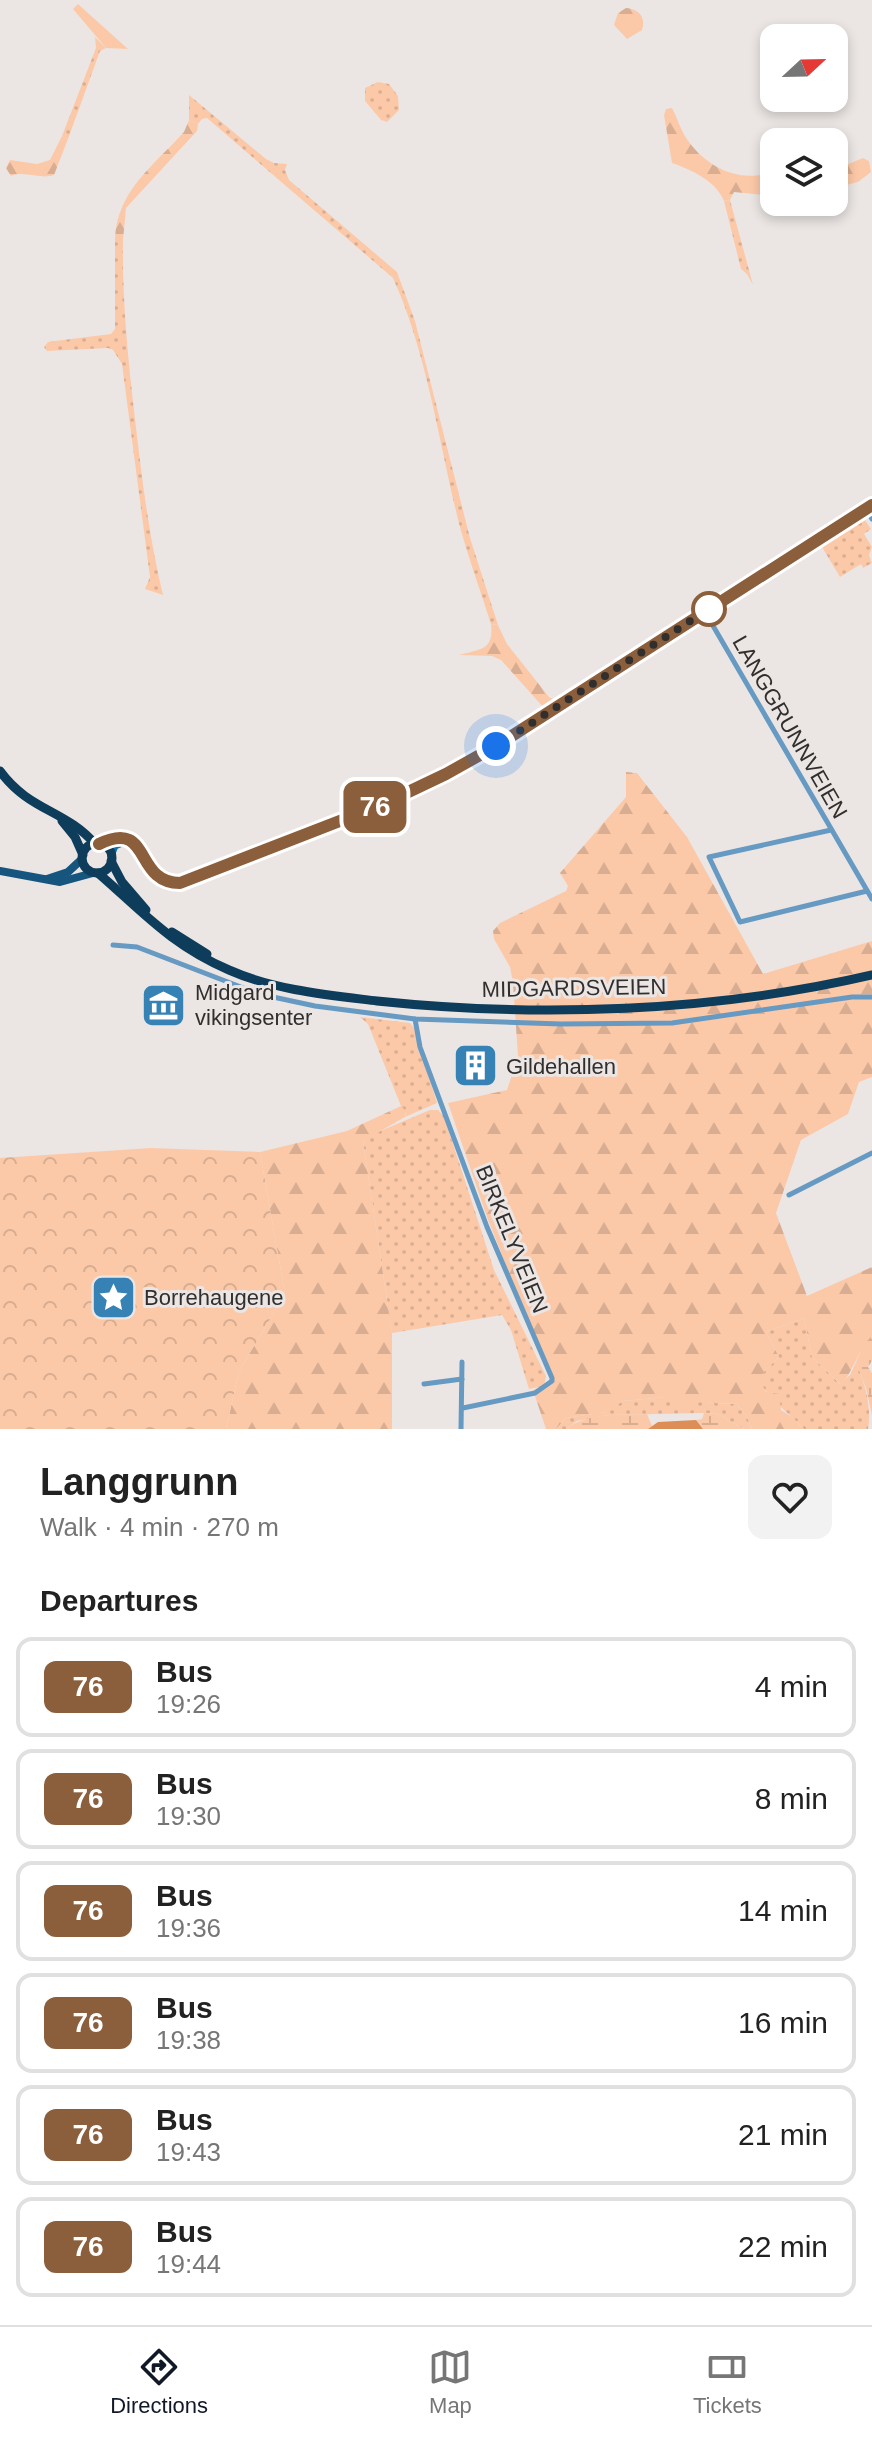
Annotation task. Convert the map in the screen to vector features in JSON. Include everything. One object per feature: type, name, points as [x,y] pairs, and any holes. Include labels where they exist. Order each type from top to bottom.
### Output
[{"type":"highway","points":[[0,771],[21,795],[70,821],[97,844],[107,848],[111,859],[106,870],[96,873],[86,868],[75,837],[57,816]]},
{"type":"highway","points":[[83,857],[88,847],[97,844]]},
{"type":"highway","name":"MIDGARDSVEIEN","points":[[111,859],[127,890],[159,922],[210,955],[277,984]]},
{"type":"highway","name":"MIDGARDSVEIEN","points":[[96,873],[152,924],[182,946],[233,972],[266,983],[337,996],[406,1004],[539,1009],[704,1002],[794,991],[872,975]]},
{"type":"main road","points":[[97,844],[117,836],[129,840],[137,846],[156,876],[180,883],[381,805],[455,769],[869,507]]},
{"type":"main road","points":[[111,859],[115,846],[129,840]]},
{"type":"main road","points":[[42,880],[68,872],[83,857]]},
{"type":"main road","points":[[0,871],[60,882],[96,873]]},
{"type":"street","points":[[869,507],[872,519]]},
{"type":"street","name":"LANGGRUNNVEIEN","points":[[705,612],[872,899]]},
{"type":"street","points":[[831,830],[709,857],[740,922],[867,891]]},
{"type":"street","points":[[113,945],[137,947],[259,994],[315,1006],[415,1019],[561,1024],[672,1023],[852,997],[872,997]]},
{"type":"street","name":"BIRKELYVEIEN","points":[[415,1019],[420,1047],[487,1227],[552,1378],[535,1393],[463,1408]]},
{"type":"street","points":[[789,1195],[872,1153]]},
{"type":"street","points":[[461,1429],[462,1362]]},
{"type":"street","points":[[424,1384],[462,1379]]},
{"type":"green space","points":[[78,4],[128,49],[106,48],[73,9]]},
{"type":"green space","points":[[626,8],[638,12],[643,21],[642,30],[627,39],[614,25],[618,13]]},
{"type":"green space","points":[[95,37],[106,48],[100,51],[68,139],[62,136],[96,48]]},
{"type":"green space","points":[[378,82],[389,84],[398,96],[399,110],[387,122],[381,120],[365,101],[365,88]]},
{"type":"green space","points":[[189,95],[266,159],[287,164],[285,170],[289,180],[397,272],[415,321],[470,538],[498,625],[491,624],[464,543],[425,371],[393,278],[207,118],[198,124],[189,120]]},
{"type":"green space","points":[[672,108],[689,142],[706,160],[727,172],[760,175],[760,195],[734,192],[730,200],[724,201],[709,182],[672,163],[664,115],[666,109]]},
{"type":"green space","points":[[189,120],[198,124],[197,131],[126,208],[123,240],[118,242],[115,239],[117,222],[130,193],[184,132]]},
{"type":"green space","points":[[62,136],[68,139],[54,175],[11,176],[6,168],[10,160],[37,164],[50,160]]},
{"type":"green space","points":[[863,158],[869,161],[871,172],[858,182],[848,184],[848,164]]},
{"type":"green space","points":[[730,200],[753,285],[741,269],[724,201]]},
{"type":"green space","points":[[115,239],[123,240],[132,397],[146,508],[163,595],[145,589],[150,577],[122,364],[113,350],[108,348],[47,351],[44,347],[48,342],[111,334],[115,329]]},
{"type":"green space","points":[[865,520],[871,529],[864,534],[872,547],[869,555],[872,563],[863,568],[861,564],[840,577],[822,547]]},
{"type":"green space","points":[[491,624],[498,625],[507,644],[549,697],[555,700],[544,708],[501,660],[492,656],[459,655],[488,644]]},
{"type":"green space","points":[[626,772],[637,773],[687,837],[763,974],[872,941],[872,1077],[859,1082],[848,1114],[801,1140],[776,1213],[807,1296],[872,1267],[872,1336],[841,1385],[812,1357],[804,1318],[766,1332],[779,1357],[758,1378],[766,1392],[779,1394],[781,1410],[804,1429],[752,1429],[737,1404],[696,1402],[685,1410],[666,1397],[623,1401],[607,1412],[566,1418],[556,1429],[546,1429],[533,1390],[552,1382],[487,1217],[448,1103],[507,1090],[518,1056],[513,983],[510,967],[494,939],[493,931],[500,923],[566,891],[568,886],[560,873],[626,797]]},
{"type":"green space","points":[[360,1017],[410,1023],[437,1103],[405,1117],[368,1024]]},
{"type":"green space","points":[[401,1106],[406,1111],[405,1117],[363,1141],[392,1333],[392,1429],[226,1429],[239,1371],[285,1294],[260,1152],[347,1131]]},
{"type":"green space","points":[[430,1110],[438,1110],[444,1116],[494,1270],[546,1376],[544,1386],[529,1389],[511,1330],[502,1315],[392,1333],[363,1141]]},
{"type":"green space","points":[[151,1148],[260,1152],[285,1294],[239,1371],[226,1429],[0,1429],[0,1158]]},
{"type":"green space","points":[[804,1318],[812,1357],[840,1384],[850,1375],[856,1362],[867,1395],[868,1429],[804,1429],[773,1399],[757,1378],[779,1357],[766,1332]]},
{"type":"green space","points":[[872,1336],[872,1361],[868,1367],[872,1373],[872,1415],[856,1362],[864,1344]]},
{"type":"green space","points":[[666,1397],[737,1404],[752,1429],[744,1429],[718,1414],[704,1413],[608,1415],[577,1421],[566,1429],[556,1429],[566,1418],[606,1412],[623,1401]]},
{"type":"green space","points":[[704,1413],[718,1414],[744,1429],[703,1429],[696,1420],[702,1419]]},
{"type":"green space","points":[[647,1414],[652,1426],[648,1429],[566,1429],[594,1417]]},
{"type":"shaded area","points":[[696,1420],[703,1429],[648,1429],[658,1422]]},
{"type":"bus line","name":"76","points":[[99,844],[124,836],[137,846],[156,876],[180,883],[381,805],[496,746],[872,505]]},
{"type":"place","name":"Midgard vikingsenter","points":[[164,1005]]},
{"type":"place","name":"Gildehallen","points":[[475,1066]]},
{"type":"place","name":"Borrehaugene","points":[[113,1297]]},
{"type":"route","points":[[496,746],[709,609]]}]
